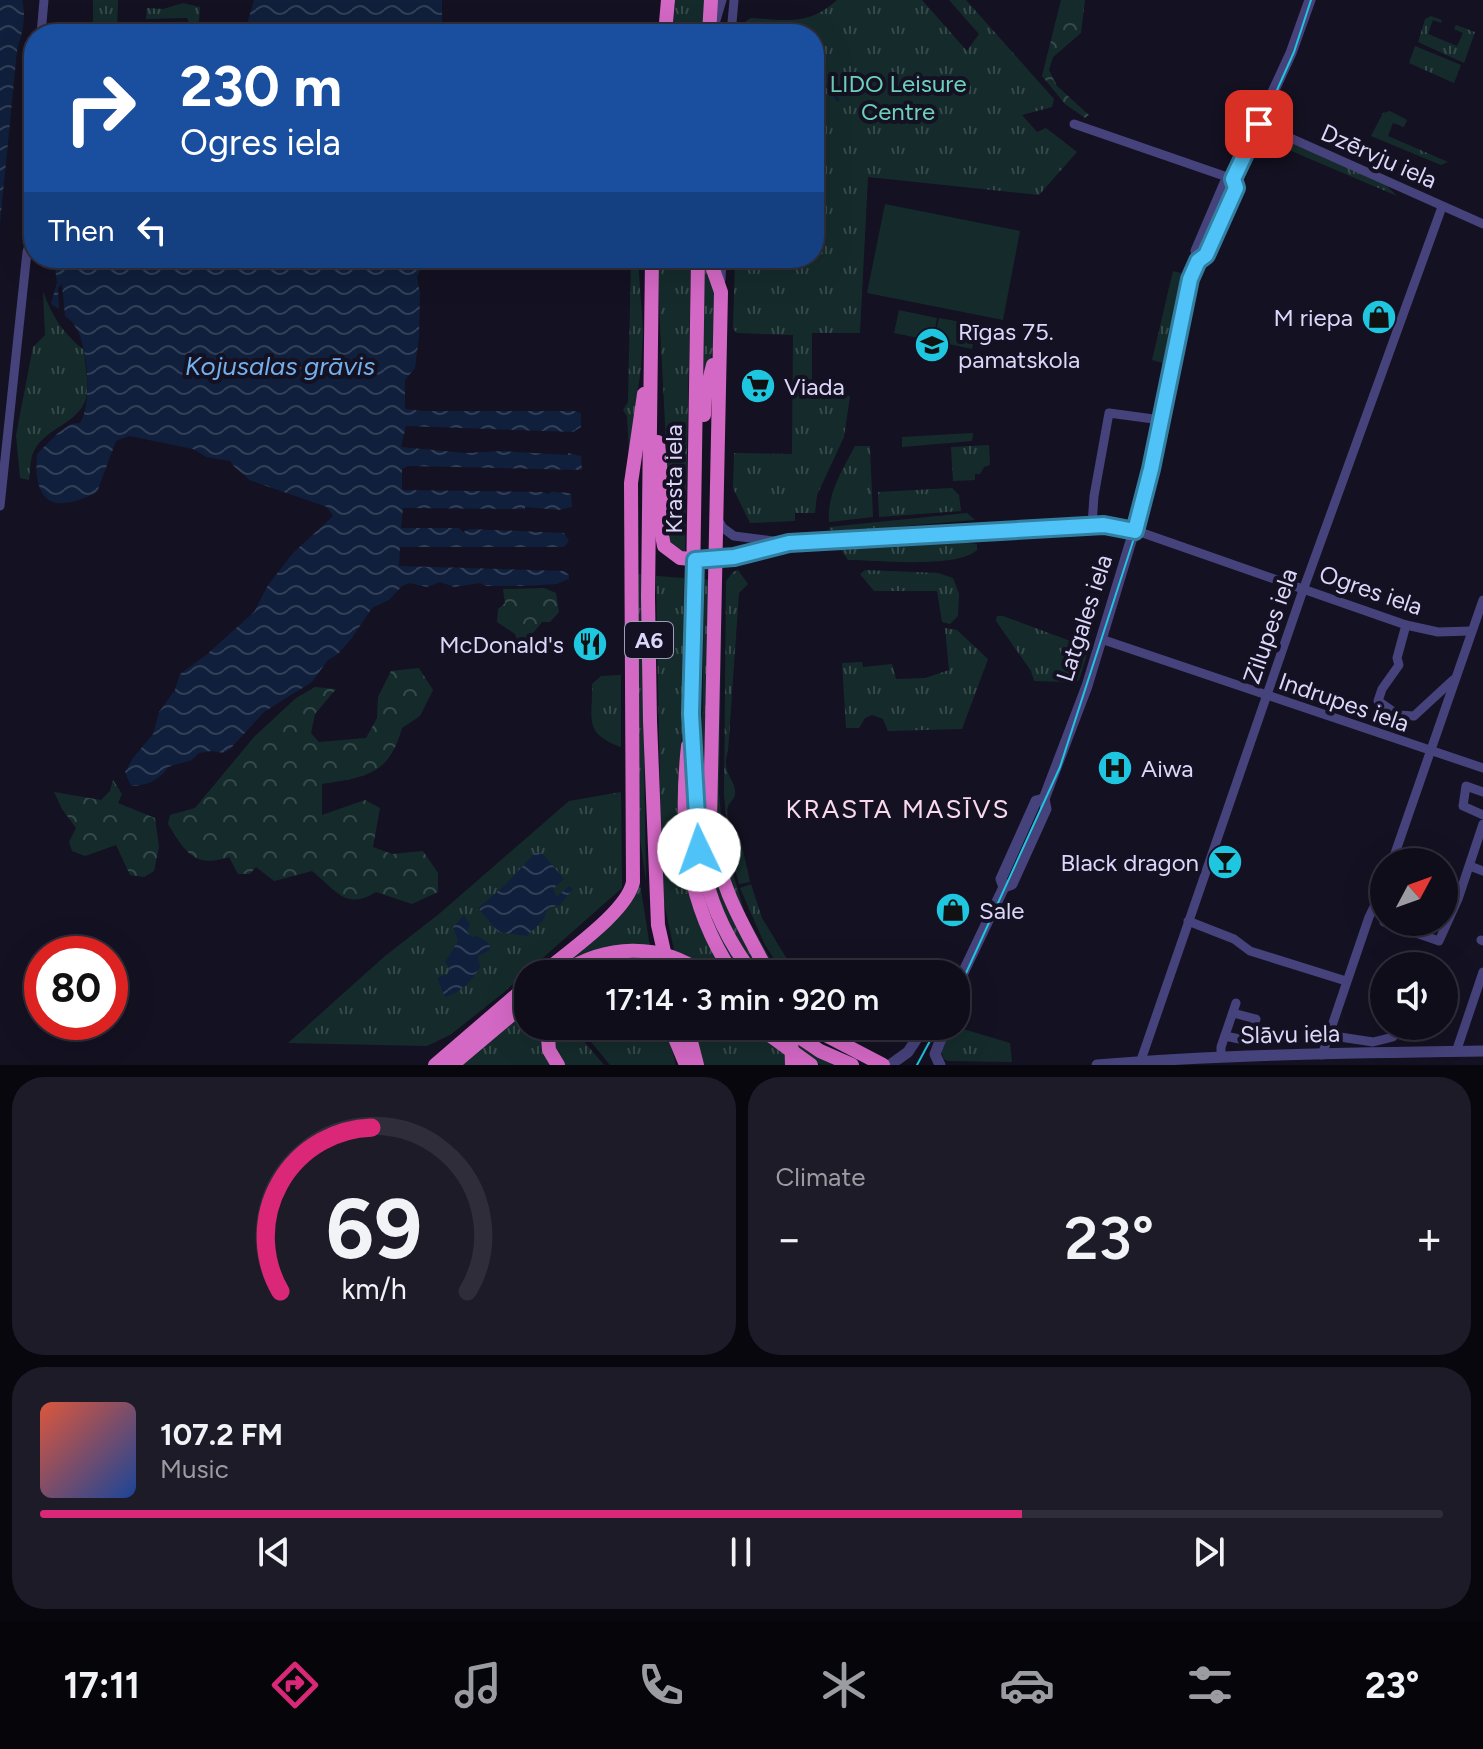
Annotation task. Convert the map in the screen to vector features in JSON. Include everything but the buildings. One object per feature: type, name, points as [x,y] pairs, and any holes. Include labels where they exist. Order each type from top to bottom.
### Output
[{"type":"highway","points":[[666,24],[668,0]]},
{"type":"highway","points":[[710,24],[711,0]]},
{"type":"highway","name":"Krasta iela","points":[[652,268],[648,597],[658,925],[666,960]]},
{"type":"highway","name":"Krasta iela","points":[[698,268],[691,714],[697,828],[703,872],[723,926],[744,960]]},
{"type":"highway","points":[[713,268],[721,292],[709,807],[718,867],[733,910],[761,960]]},
{"type":"highway","points":[[697,475],[705,397],[720,340]]},
{"type":"highway","points":[[651,354],[664,546],[674,556],[695,560],[715,559]]},
{"type":"highway","points":[[559,960],[619,909],[630,895],[633,882],[631,483],[651,354]]},
{"type":"highway","points":[[691,714],[684,828],[689,870],[702,917],[725,960]]},
{"type":"highway","points":[[633,822],[644,885],[658,925]]},
{"type":"highway","points":[[586,960],[628,950],[667,955],[677,960]]},
{"type":"highway","points":[[438,1064],[514,997]]},
{"type":"highway","points":[[438,1064],[514,1011]]},
{"type":"highway","points":[[548,1040],[549,1050],[558,1065]]},
{"type":"highway","points":[[676,1040],[686,1065]]},
{"type":"highway","points":[[680,1040],[686,1065]]},
{"type":"highway","points":[[691,1040],[697,1065]]},
{"type":"highway","points":[[775,1040],[811,1065]]},
{"type":"highway","points":[[791,1040],[792,1065]]},
{"type":"highway","points":[[804,1040],[852,1065]]},
{"type":"highway","points":[[826,1040],[852,1065]]},
{"type":"highway","points":[[836,1040],[883,1065]]},
{"type":"street","points":[[42,24],[44,0]]},
{"type":"street","points":[[714,24],[722,0]]},
{"type":"street","points":[[732,24],[734,0]]},
{"type":"street","name":"Latgales iela","points":[[968,960],[1004,887],[1015,879],[1047,807],[1044,799],[1058,767],[1135,531],[1190,279],[1198,261],[1206,255],[1236,188],[1233,179],[1291,53],[1310,0]]},
{"type":"street","points":[[1074,124],[1233,179]]},
{"type":"street","name":"Dzērvju iela","points":[[1259,124],[1483,224]]},
{"type":"street","name":"Zilupes iela","points":[[1141,1060],[1304,588],[1442,207]]},
{"type":"street","points":[[0,506],[25,268]]},
{"type":"street","points":[[721,292],[722,268]]},
{"type":"street","points":[[1092,525],[1109,413],[1161,420]]},
{"type":"street","name":"Ogres iela","points":[[716,515],[723,528],[734,536],[789,543],[1104,525],[1135,531],[1406,625],[1438,632],[1471,631]]},
{"type":"street","name":"Ogres iela","points":[[715,559],[789,543]]},
{"type":"street","points":[[1397,848],[1483,600]]},
{"type":"street","points":[[1406,625],[1397,658],[1399,665],[1382,689],[1378,701],[1398,715],[1414,716],[1454,679]]},
{"type":"street","name":"Indrupes iela","points":[[1101,639],[1483,768]]},
{"type":"street","points":[[1483,792],[1466,786],[1463,806],[1483,815]]},
{"type":"street","points":[[1458,895],[1483,824]]},
{"type":"street","points":[[1470,866],[1483,871]]},
{"type":"street","points":[[1322,1055],[1369,917]]},
{"type":"street","points":[[1188,921],[1234,939],[1250,951],[1346,981]]},
{"type":"street","points":[[1425,936],[1439,941],[1441,936]]},
{"type":"street","points":[[1457,1065],[1456,1052],[1483,972]]},
{"type":"street","points":[[1221,1057],[1225,1036],[1235,1008],[1256,1019],[1249,1041],[1225,1036]]},
{"type":"street","points":[[1327,1035],[1373,1042],[1381,1040]]},
{"type":"street","points":[[890,1065],[908,1052],[916,1040]]},
{"type":"street","points":[[940,1040],[935,1054],[940,1065]]},
{"type":"street","name":"Slāvu iela","points":[[1097,1065],[1221,1057],[1483,1051]]},
{"type":"green space","points":[[93,0],[118,0],[117,24],[93,24]]},
{"type":"green space","points":[[675,0],[705,0],[703,24],[674,24]]},
{"type":"green space","name":"LIDO Leisure Centre","points":[[837,0],[922,0],[967,51],[979,34],[949,0],[966,0],[1054,99],[1052,107],[1022,115],[1037,132],[1046,128],[1077,152],[1039,195],[868,177],[860,333],[812,333],[812,394],[850,396],[844,437],[817,495],[815,513],[795,513],[795,521],[750,523],[733,488],[734,453],[792,454],[793,335],[737,333],[733,329],[735,268],[824,268],[824,24],[746,24],[746,21],[751,18],[796,20]]},
{"type":"green space","points":[[1061,0],[1085,0],[1081,33],[1053,57],[1049,70],[1057,86],[1089,115],[1085,118],[1065,104],[1042,76]]},
{"type":"green space","points":[[183,3],[200,7],[199,24],[189,24],[187,18],[146,19],[147,8],[163,9]]},
{"type":"green space","points":[[1431,16],[1442,20],[1441,23],[1433,20],[1428,34],[1457,46],[1463,33],[1454,29],[1456,25],[1475,32],[1464,63],[1418,42],[1425,19]]},
{"type":"green space","points":[[1415,46],[1461,65],[1454,83],[1409,63]]},
{"type":"green space","points":[[1390,111],[1407,120],[1404,127],[1393,123],[1388,136],[1448,162],[1441,165],[1371,136],[1383,113]]},
{"type":"green space","points":[[1284,140],[1386,185],[1397,196],[1282,147]]},
{"type":"green space","points":[[885,204],[1020,231],[1003,320],[867,293]]},
{"type":"green space","points":[[631,268],[639,268],[643,332],[629,452],[627,416],[623,410],[628,402]]},
{"type":"green space","points":[[659,268],[691,268],[685,553],[668,540]]},
{"type":"green space","points":[[705,268],[708,268],[715,283],[714,346],[703,386]]},
{"type":"green space","points":[[1173,271],[1181,273],[1163,363],[1152,360]]},
{"type":"green space","points":[[43,291],[59,324],[84,350],[87,390],[85,401],[76,415],[35,449],[29,480],[20,478],[16,435],[33,347],[45,335]]},
{"type":"green space","points":[[899,310],[937,318],[933,341],[894,333]]},
{"type":"green space","points":[[939,318],[977,325],[972,349],[934,341]]},
{"type":"green space","points":[[973,433],[972,441],[902,447],[902,437]]},
{"type":"green space","points":[[989,445],[990,465],[984,467],[980,474],[975,474],[975,480],[953,481],[951,447]]},
{"type":"green space","points":[[855,446],[870,446],[873,517],[829,522],[833,492]]},
{"type":"green space","points":[[952,488],[959,495],[961,511],[879,517],[878,492]]},
{"type":"green space","points":[[967,513],[975,520],[834,532],[829,529],[829,527]]},
{"type":"green space","points":[[966,540],[977,544],[977,550],[967,556],[935,562],[848,560],[841,550]]},
{"type":"green space","points":[[738,570],[748,584],[739,593],[726,766],[735,790],[727,809],[730,833],[741,841],[750,882],[739,884],[729,845],[724,794],[726,581]]},
{"type":"green space","points":[[865,570],[938,573],[953,578],[959,594],[958,616],[950,624],[942,622],[937,591],[874,591],[860,574]]},
{"type":"green space","points":[[635,574],[641,574],[646,881],[640,839]]},
{"type":"green space","points":[[656,576],[684,578],[680,848],[689,892],[709,920],[691,825],[741,960],[676,960],[662,892]]},
{"type":"green space","points":[[704,579],[722,584],[719,794],[724,843],[745,914],[771,960],[750,960],[728,925],[704,851]]},
{"type":"green space","points":[[544,588],[556,593],[559,612],[550,622],[542,622],[520,649],[515,634],[497,622],[498,609],[505,603],[503,589]]},
{"type":"green space","points":[[997,616],[1089,648],[1079,680],[1034,681],[1031,671],[996,621]]},
{"type":"green space","points":[[945,628],[957,630],[988,659],[962,729],[888,731],[883,719],[872,715],[865,718],[859,728],[846,728],[842,663],[862,662],[863,667],[892,664],[896,679],[925,678],[949,670]]},
{"type":"green space","points":[[419,668],[433,690],[420,716],[402,728],[397,744],[383,765],[363,776],[322,784],[322,815],[365,800],[380,808],[373,847],[392,854],[423,851],[438,873],[438,892],[412,904],[376,892],[349,899],[312,871],[274,881],[256,867],[250,874],[238,874],[229,857],[207,861],[199,859],[180,842],[168,824],[170,815],[195,808],[254,737],[296,698],[315,687],[336,689],[315,714],[311,733],[319,742],[366,738],[377,718],[378,697],[391,671]]},
{"type":"green space","points":[[621,675],[621,747],[595,730],[592,684],[601,676]]},
{"type":"green space","points":[[113,780],[122,794],[118,803],[155,818],[159,847],[154,871],[144,877],[130,875],[116,845],[85,856],[72,851],[69,842],[76,828],[54,792],[101,800],[110,791]]},
{"type":"green space","points":[[621,792],[622,888],[540,960],[514,960],[514,983],[503,993],[450,1035],[427,1046],[288,1043],[385,956],[439,914],[569,801]]},
{"type":"green space","points":[[639,877],[649,941],[655,960],[562,960]]},
{"type":"green space","points":[[751,884],[762,918],[788,960],[775,960],[740,888]]},
{"type":"green space","points":[[514,1004],[514,1040],[583,1040],[604,1065],[443,1065]]},
{"type":"green space","points":[[970,1031],[1010,1043],[1012,1062],[948,1061],[941,1051],[946,1040],[970,1040]]},
{"type":"green space","points":[[589,1040],[670,1040],[676,1065],[610,1065]]},
{"type":"green space","points":[[697,1040],[815,1040],[846,1065],[821,1065],[799,1051],[769,1043],[800,1065],[703,1065]]},
{"type":"water","points":[[0,0],[22,0],[24,13],[17,51],[0,224]]},
{"type":"water","points":[[254,0],[442,0],[441,24],[247,24]]},
{"type":"water","name":"Kojusalas grāvis","points":[[55,268],[421,268],[417,277],[420,293],[419,337],[415,368],[405,380],[405,409],[574,411],[581,413],[581,427],[573,432],[406,426],[401,447],[466,453],[568,453],[581,456],[582,470],[408,466],[402,469],[402,490],[549,494],[552,491],[571,494],[572,507],[559,510],[525,507],[403,508],[401,528],[564,533],[569,541],[564,547],[400,547],[399,566],[564,571],[569,579],[557,584],[523,586],[486,586],[480,583],[454,587],[440,582],[427,587],[410,583],[402,586],[389,600],[372,608],[351,639],[328,660],[312,682],[264,712],[230,749],[224,753],[199,753],[192,760],[168,767],[152,781],[131,786],[125,772],[153,734],[159,712],[175,690],[180,674],[254,612],[268,585],[293,553],[333,516],[327,507],[249,480],[230,461],[206,457],[193,449],[129,436],[116,441],[97,492],[68,503],[49,500],[38,484],[37,454],[58,433],[71,424],[80,423],[87,389],[83,346],[73,324],[65,316],[62,284],[58,288],[59,309],[51,304],[57,282]]},
{"type":"water","points":[[536,852],[543,854],[564,879],[553,889],[557,897],[569,886],[573,889],[560,905],[548,908],[543,920],[527,936],[498,932],[478,908]]},
{"type":"water","points":[[464,915],[470,924],[467,932],[489,943],[490,950],[478,956],[480,967],[469,982],[445,997],[437,978],[448,974],[450,969],[445,962],[458,941],[453,927]]},
{"type":"waterway","points":[[824,85],[838,100]]},
{"type":"tram line","points":[[970,964],[1060,767],[1137,529],[1164,421],[1193,278],[1294,52],[1311,0]]},
{"type":"tram line","points":[[917,1065],[930,1040]]},
{"type":"place","name":"M riepa","points":[[1379,317]]},
{"type":"place","name":"Rīgas 75. pamatskola","points":[[932,345]]},
{"type":"place","name":"Viada","points":[[758,386]]},
{"type":"place","name":"McDonald's","points":[[590,644]]},
{"type":"place","name":"Aiwa","points":[[1115,768]]},
{"type":"place","name":"Black dragon","points":[[1225,862]]},
{"type":"place","name":"Sale","points":[[953,910]]},
{"type":"district","name":"KRASTA MASĪVS","points":[[898,809]]},
{"type":"route","points":[[699,850],[691,714],[695,560],[734,557],[789,543],[1104,525],[1135,531],[1151,469],[1190,279],[1198,261],[1206,255],[1236,188],[1233,179],[1259,124]]}]
